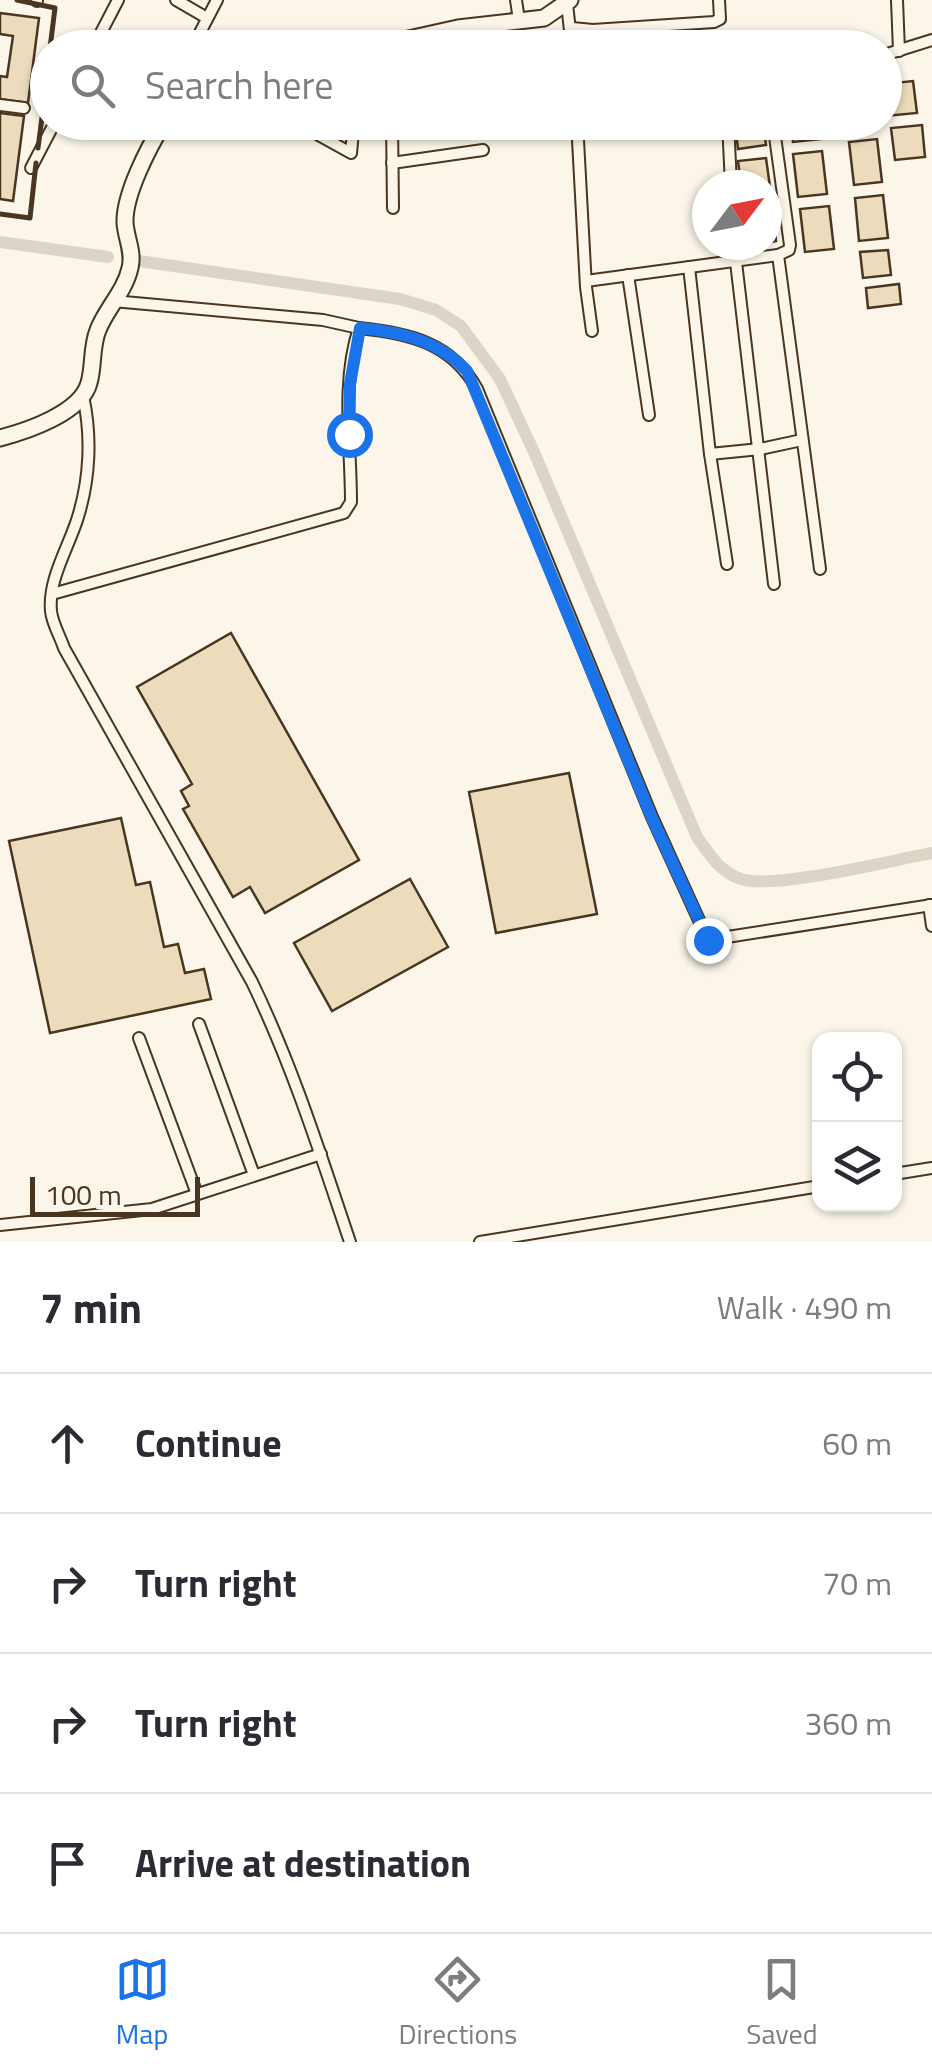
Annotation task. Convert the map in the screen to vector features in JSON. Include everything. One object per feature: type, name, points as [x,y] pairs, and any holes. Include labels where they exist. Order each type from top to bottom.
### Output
[{"type":"street","points":[[102,30],[118,0]]},
{"type":"street","points":[[176,0],[207,18]]},
{"type":"street","points":[[201,30],[217,0]]},
{"type":"street","points":[[516,0],[519,20]]},
{"type":"street","points":[[449,30],[544,18],[569,2],[572,28],[714,22],[720,19],[720,0]]},
{"type":"street","points":[[896,0],[897,30]]},
{"type":"street","points":[[902,50],[932,40]]},
{"type":"street","points":[[0,105],[24,108]]},
{"type":"street","points":[[31,168],[46,140]]},
{"type":"street","points":[[0,438],[45,422],[83,396],[89,384],[98,328],[131,267],[126,208],[155,140]]},
{"type":"street","points":[[328,140],[351,153],[352,140]]},
{"type":"street","points":[[392,140],[393,208]]},
{"type":"street","points":[[578,140],[592,331]]},
{"type":"street","points":[[729,140],[730,170]]},
{"type":"street","points":[[775,140],[780,170]]},
{"type":"street","points":[[392,163],[483,150]]},
{"type":"street","points":[[782,187],[790,245],[790,250],[782,253]]},
{"type":"street","points":[[586,282],[735,260],[774,584]]},
{"type":"street","points":[[779,260],[820,569]]},
{"type":"street","points":[[689,267],[727,564]]},
{"type":"street","points":[[628,276],[649,414]]},
{"type":"street","points":[[114,302],[323,320],[404,334],[456,358],[467,371],[652,818],[708,940],[930,905],[932,926]]},
{"type":"street","points":[[52,594],[344,513],[351,502],[350,384],[360,328]]},
{"type":"street","points":[[83,396],[89,423],[86,482],[52,594],[51,612],[64,648],[252,982],[298,1083],[350,1242]]},
{"type":"street","points":[[710,454],[802,440]]},
{"type":"street","points":[[200,1024],[254,1175]]},
{"type":"street","points":[[139,1038],[198,1194]]},
{"type":"street","points":[[0,1225],[138,1212],[321,1154]]},
{"type":"street","points":[[902,1173],[932,1168]]},
{"type":"street","points":[[480,1242],[812,1187]]},
{"type":"building","points":[[0,13],[39,18],[37,30],[30,30],[28,103],[0,99],[0,76],[7,77],[13,36],[0,34]]},
{"type":"building","points":[[913,81],[917,113],[902,114],[902,82]]},
{"type":"building","points":[[0,113],[24,116],[13,201],[0,199]]},
{"type":"building","points":[[922,125],[925,157],[895,160],[892,140],[902,140],[902,127]]},
{"type":"building","points":[[737,140],[765,140],[766,145],[738,149]]},
{"type":"building","points":[[877,140],[882,182],[854,185],[849,142]]},
{"type":"building","points":[[822,151],[827,194],[798,197],[793,154]]},
{"type":"building","points":[[766,158],[768,170],[739,170],[738,161]]},
{"type":"building","points":[[883,195],[888,238],[859,241],[855,198]]},
{"type":"building","points":[[829,206],[834,249],[805,252],[800,209]]},
{"type":"building","points":[[888,250],[891,275],[863,278],[860,252]]},
{"type":"building","points":[[899,284],[901,304],[868,308],[866,288]]},
{"type":"building","points":[[231,633],[359,860],[265,913],[250,887],[233,897],[183,809],[189,806],[181,791],[192,784],[137,687]]},
{"type":"building","points":[[569,773],[597,914],[496,933],[469,792]]},
{"type":"building","points":[[121,818],[136,885],[150,882],[164,947],[178,944],[185,973],[204,969],[211,999],[50,1033],[9,841]]},
{"type":"building","points":[[410,879],[448,947],[332,1011],[294,943]]},
{"type":"waterway","points":[[0,242],[108,257]]},
{"type":"waterway","points":[[139,261],[400,299],[436,310],[461,326],[500,379],[697,837],[716,862],[741,879],[779,881],[932,853]]},
{"type":"wall","points":[[17,0],[55,8],[52,30]]},
{"type":"wall","points":[[38,148],[39,140]]},
{"type":"wall","points":[[0,214],[30,218],[36,163]]},
{"type":"route","points":[[349,434],[350,384],[360,328],[404,334],[431,344],[456,358],[467,371],[652,818],[708,940]]}]
